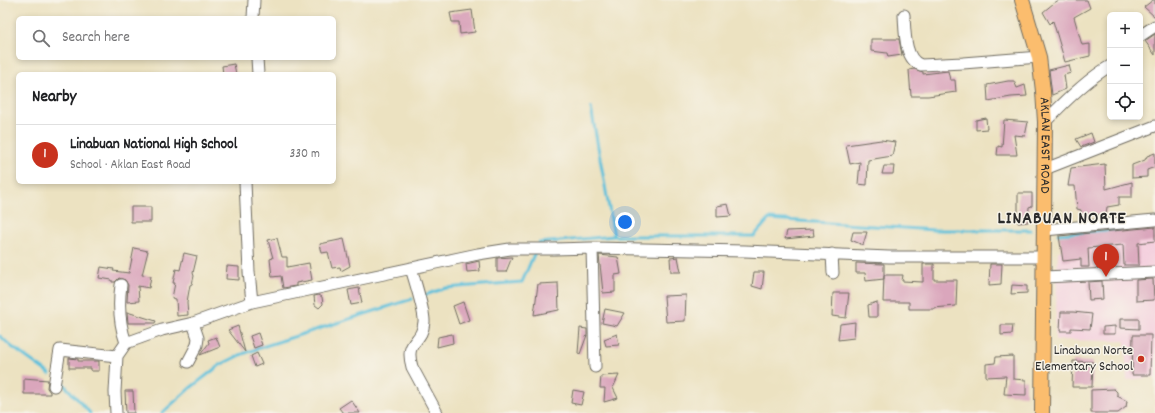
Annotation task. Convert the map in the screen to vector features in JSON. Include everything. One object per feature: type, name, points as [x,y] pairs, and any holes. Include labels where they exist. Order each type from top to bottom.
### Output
[{"type":"main road","name":"AKLAN EAST ROAD","points":[[1022,0],[1039,57],[1045,122],[1046,169],[1042,413]]},
{"type":"street","points":[[253,16],[254,0]]},
{"type":"street","points":[[904,15],[906,43],[912,60],[920,65],[1039,57]]},
{"type":"street","points":[[1143,34],[1155,26]]},
{"type":"street","points":[[257,60],[258,72]]},
{"type":"street","points":[[1045,122],[1099,72],[1107,68]]},
{"type":"street","points":[[1046,169],[1155,126]]},
{"type":"street","points":[[245,184],[249,272],[252,302]]},
{"type":"street","points":[[1044,230],[1155,220]]},
{"type":"street","points":[[116,413],[115,392],[117,356],[126,343],[162,330],[193,323],[252,302],[510,249],[592,248],[745,251],[889,257],[1044,257]]},
{"type":"street","points":[[592,248],[595,367]]},
{"type":"street","points":[[832,254],[833,273]]},
{"type":"street","points":[[412,268],[425,320],[423,332],[410,349],[410,360],[412,367],[437,413]]},
{"type":"street","points":[[1044,276],[1155,272]]},
{"type":"street","points":[[121,285],[118,301],[119,317],[126,343]]},
{"type":"street","points":[[188,362],[197,345],[198,338],[193,323]]},
{"type":"street","points":[[54,386],[60,350],[117,356]]},
{"type":"shaded area","points":[[1155,225],[1155,377],[1127,380],[1125,341],[1055,340],[1058,251],[1088,248],[1088,233]]},
{"type":"building","points":[[1059,0],[1087,0],[1090,8],[1074,17],[1082,45],[1090,44],[1090,56],[1065,62],[1053,21],[1050,24],[1043,12]]},
{"type":"building","points":[[1155,0],[1155,17],[1144,7]]},
{"type":"building","points":[[472,10],[475,32],[460,34],[459,22],[452,22],[450,13]]},
{"type":"building","points":[[1155,34],[1155,55],[1145,41]]},
{"type":"building","points":[[871,39],[899,39],[902,55],[888,57],[887,53],[871,51]]},
{"type":"building","points":[[234,64],[236,72],[223,72],[222,66]]},
{"type":"building","points":[[1069,65],[1071,73],[1064,75],[1066,89],[1052,95],[1049,70]]},
{"type":"building","points":[[914,69],[923,72],[923,74],[948,71],[950,80],[955,80],[956,92],[928,96],[911,96],[909,70]]},
{"type":"building","points":[[1014,81],[1017,88],[1025,85],[1027,96],[988,101],[987,85]]},
{"type":"building","points":[[986,118],[987,129],[976,130],[976,120]]},
{"type":"building","points":[[1004,120],[1028,122],[1025,136],[1014,135],[1017,155],[997,155],[998,146],[1002,147]]},
{"type":"building","points":[[1091,133],[1094,142],[1081,147],[1076,139]]},
{"type":"building","points":[[881,140],[895,142],[892,156],[868,160],[867,185],[858,184],[860,162],[850,164],[846,145]]},
{"type":"building","points":[[1155,153],[1155,167],[1147,170],[1147,177],[1132,178],[1132,165],[1145,160],[1147,156]]},
{"type":"building","points":[[1105,164],[1106,189],[1132,182],[1132,197],[1119,197],[1119,205],[1107,207],[1106,214],[1081,216],[1081,210],[1077,209],[1075,186],[1068,186],[1071,168]]},
{"type":"building","points":[[884,166],[894,166],[893,174],[882,174]]},
{"type":"building","points":[[1018,193],[1032,193],[1032,206],[1029,207],[1028,222],[1018,223]]},
{"type":"building","points":[[728,204],[731,216],[717,217],[717,206]]},
{"type":"building","points":[[131,207],[151,207],[151,222],[131,222]]},
{"type":"building","points":[[1155,227],[1155,241],[1138,243],[1139,265],[1124,265],[1123,245],[1088,248],[1089,267],[1081,267],[1081,259],[1063,261],[1059,236]]},
{"type":"building","points":[[813,230],[814,236],[785,239],[787,231]]},
{"type":"building","points":[[853,232],[867,232],[863,245],[851,240]]},
{"type":"building","points":[[277,238],[282,257],[287,257],[287,267],[309,263],[312,280],[296,283],[296,286],[283,288],[281,276],[272,277],[270,259],[273,258],[268,240]]},
{"type":"building","points":[[344,239],[350,266],[341,271],[340,267],[332,268],[328,252],[322,253],[320,244]]},
{"type":"building","points":[[134,248],[148,251],[142,275],[151,276],[149,288],[138,286],[139,301],[127,302],[128,285],[125,280],[119,278],[115,282],[112,282],[112,280],[99,278],[101,267],[114,269],[113,271],[129,273]]},
{"type":"building","points":[[184,253],[197,256],[193,273],[194,276],[192,284],[190,285],[187,302],[188,315],[177,316],[176,299],[172,298],[175,283],[173,283],[176,269],[180,270]]},
{"type":"building","points":[[599,255],[618,257],[621,274],[615,275],[615,292],[603,293]]},
{"type":"building","points":[[512,257],[506,272],[497,272],[497,258]]},
{"type":"building","points":[[678,257],[681,272],[671,272],[670,258]]},
{"type":"building","points":[[479,261],[480,271],[467,272],[466,264]]},
{"type":"building","points":[[856,263],[884,264],[884,279],[866,281],[865,273],[856,273]]},
{"type":"building","points":[[923,264],[934,264],[934,280],[957,280],[956,306],[934,309],[909,309],[909,302],[883,302],[884,275],[903,275],[902,281],[923,282]]},
{"type":"building","points":[[990,264],[1002,264],[1001,284],[989,285]]},
{"type":"building","points":[[227,266],[239,267],[239,280],[226,279]]},
{"type":"building","points":[[754,272],[764,272],[762,289],[752,286]]},
{"type":"building","points":[[1153,279],[1154,300],[1136,301],[1136,280]]},
{"type":"building","points":[[1102,281],[1103,299],[1089,300],[1088,282]]},
{"type":"building","points":[[558,283],[559,310],[534,315],[538,284]]},
{"type":"building","points":[[1012,285],[1027,286],[1027,293],[1011,294]]},
{"type":"building","points":[[359,288],[362,303],[351,305],[348,290]]},
{"type":"building","points":[[833,293],[849,293],[846,318],[832,316]]},
{"type":"building","points":[[319,295],[322,297],[323,304],[319,308],[315,305],[314,296]]},
{"type":"building","points":[[686,295],[685,321],[666,322],[664,296]]},
{"type":"building","points":[[463,302],[469,320],[459,324],[453,306]]},
{"type":"building","points":[[877,302],[877,317],[869,317],[868,305]]},
{"type":"building","points":[[605,309],[625,313],[617,326],[602,323]]},
{"type":"building","points":[[127,312],[156,321],[155,323],[128,323]]},
{"type":"building","points":[[1061,312],[1092,314],[1090,329],[1071,328],[1071,331],[1060,331]]},
{"type":"building","points":[[1120,319],[1139,319],[1139,329],[1120,328]]},
{"type":"building","points":[[855,322],[854,338],[838,340],[840,324]]},
{"type":"building","points":[[1001,325],[1013,325],[1012,334],[1001,335]]},
{"type":"building","points":[[238,326],[245,352],[228,330]]},
{"type":"building","points":[[1115,326],[1115,334],[1103,334],[1103,327]]},
{"type":"building","points":[[580,328],[587,329],[587,335],[580,354],[578,353]]},
{"type":"building","points":[[258,333],[262,345],[254,348],[250,336]]},
{"type":"building","points":[[452,334],[453,343],[437,347],[438,337]]},
{"type":"building","points":[[617,334],[619,345],[606,346],[604,339]]},
{"type":"building","points":[[1133,335],[1151,335],[1150,375],[1132,375]]},
{"type":"building","points":[[216,337],[220,347],[200,355],[209,343],[208,340]]},
{"type":"building","points":[[257,353],[262,364],[255,367],[251,356]]},
{"type":"building","points":[[1013,356],[1013,379],[1026,380],[1026,395],[1004,394],[1006,376],[986,377],[986,364],[995,363],[996,357]]},
{"type":"building","points":[[69,358],[78,359],[78,361],[99,361],[99,371],[91,371],[91,368],[69,368]]},
{"type":"building","points":[[1073,361],[1093,362],[1092,387],[1072,387]]},
{"type":"building","points":[[619,375],[613,388],[618,398],[604,402],[605,388],[600,388],[601,376]]},
{"type":"building","points":[[24,378],[48,380],[47,388],[50,394],[24,394]]},
{"type":"building","points":[[1114,389],[1117,392],[1117,396],[1127,401],[1126,407],[1118,413],[1091,413],[1091,390]]},
{"type":"building","points":[[573,390],[584,392],[581,405],[571,403]]},
{"type":"building","points":[[125,391],[133,391],[134,413],[126,413]]},
{"type":"building","points":[[351,400],[360,413],[343,413],[339,408]]},
{"type":"waterway","points":[[591,108],[614,236]]},
{"type":"waterway","points":[[538,246],[539,243],[614,236],[754,236],[769,219],[934,230],[1030,230]]},
{"type":"waterway","points":[[1058,234],[1146,226]]},
{"type":"waterway","points":[[422,296],[446,288],[522,282],[535,252]]},
{"type":"waterway","points":[[162,413],[189,389],[220,365],[240,355],[412,299]]},
{"type":"waterway","points":[[0,336],[12,347],[50,374]]},
{"type":"waterway","points":[[59,379],[90,413]]},
{"type":"place","name":"Linabuan National High School","points":[[1106,277]]},
{"type":"place","name":"Linabuan Norte Elementary School","points":[[1141,359]]},
{"type":"district","name":"LINABUAN NORTE","points":[[1062,219]]}]
